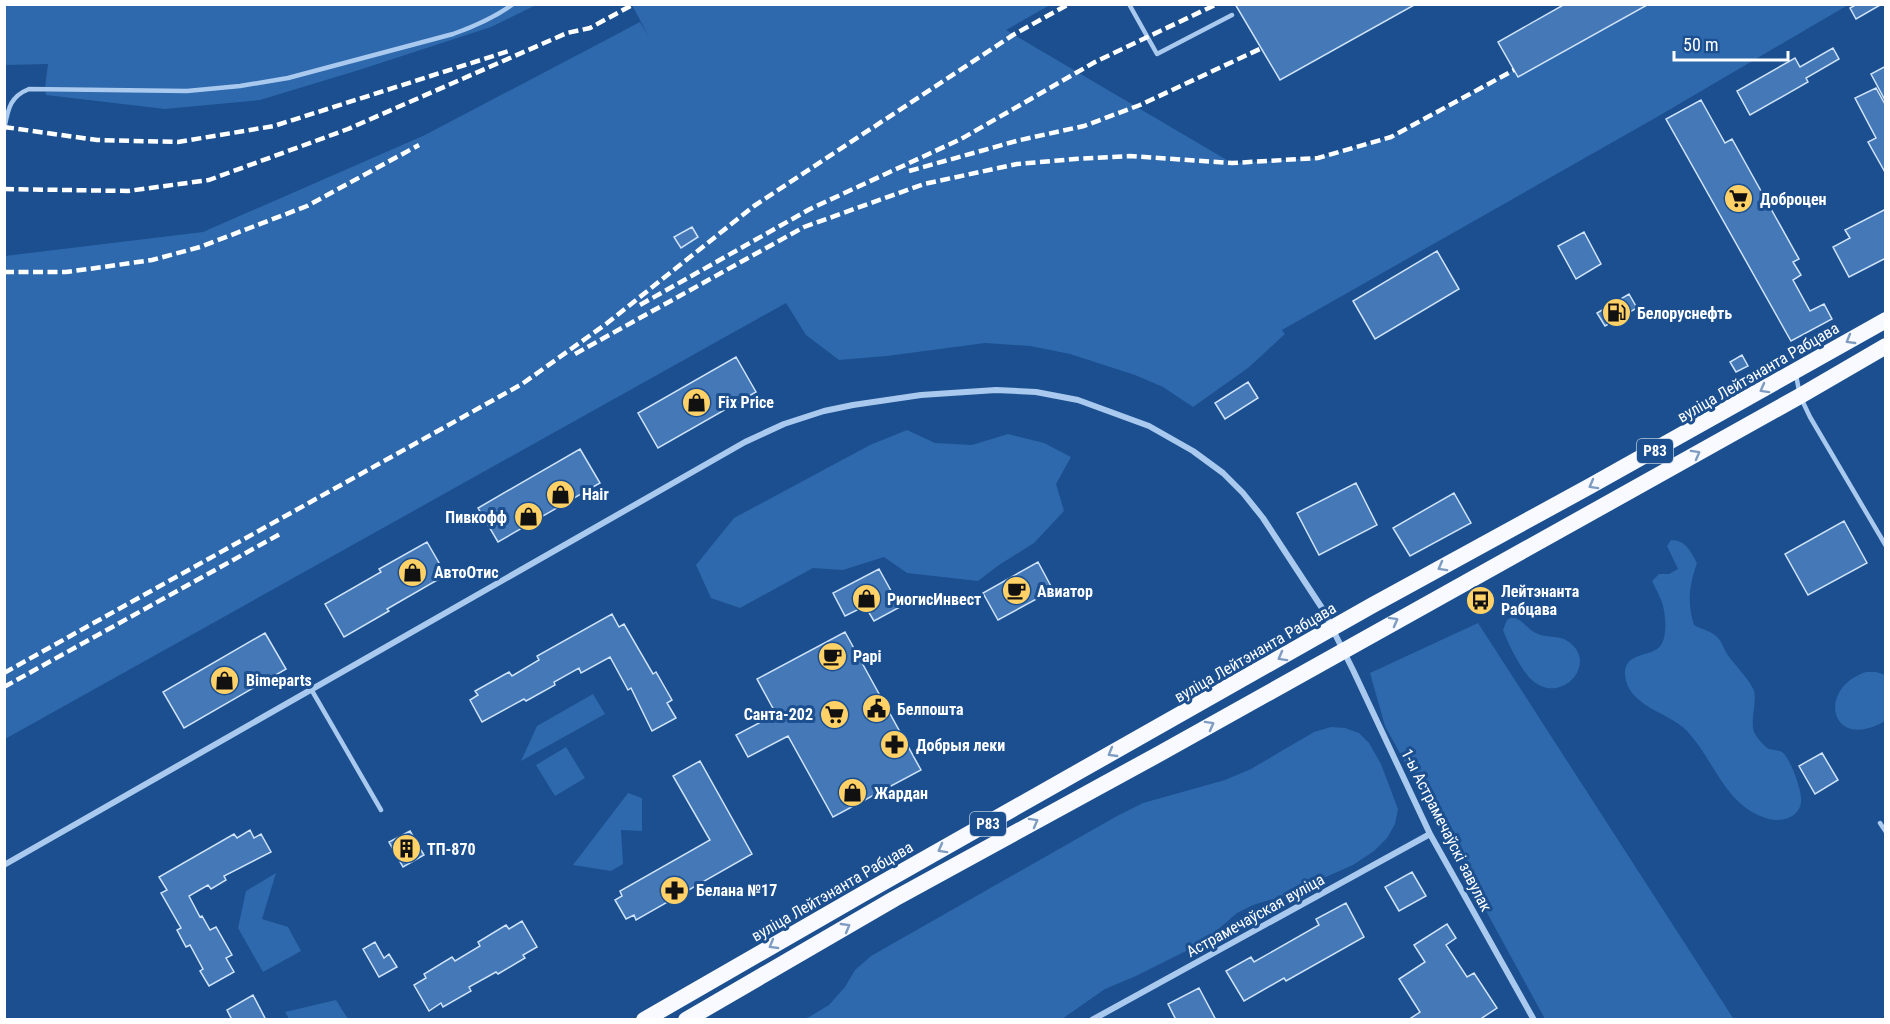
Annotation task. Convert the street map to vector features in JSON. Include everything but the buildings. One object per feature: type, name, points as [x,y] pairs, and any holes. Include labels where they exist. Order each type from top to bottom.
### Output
[{"type":"highway","name":"вуліца Лейтэнанта Рабцава","points":[[644,1020],[861,894],[1371,606],[1886,320]]},
{"type":"highway","name":"Р83","points":[[686,1020],[894,899],[1149,759],[1886,346]]},
{"type":"street","name":"1-ы Астрамечаўскі завулак","points":[[4,865],[745,442],[784,424],[824,411],[886,399],[996,390],[1036,392],[1078,400],[1141,422],[1180,442],[1223,473],[1263,518],[1280,541],[1333,629],[1430,834],[1534,1020]]},
{"type":"street","name":"Астрамечаўская вуліца","points":[[1092,1020],[1430,834]]},
{"type":"lane","points":[[4,130],[11,102],[16,96],[29,89],[187,91],[240,86],[288,78],[453,34],[493,18],[513,4]]},
{"type":"lane","points":[[1129,4],[1157,54],[1232,15]]},
{"type":"lane","points":[[1795,372],[1800,396],[1812,421],[1886,546]]},
{"type":"lane","points":[[311,689],[381,810]]},
{"type":"lane","points":[[1880,823],[1886,832]]},
{"type":"shaded area","points":[[4,5],[536,5],[491,27],[260,100],[165,109],[46,95],[48,64],[5,65]]},
{"type":"shaded area","points":[[632,5],[1050,5],[1006,30],[1232,163],[1318,158],[1391,137],[1514,70],[1518,77],[1649,5],[1848,5],[1657,117],[1282,330],[1285,334],[1248,368],[1193,407],[1163,387],[1135,375],[1070,354],[1030,346],[985,343],[839,360],[806,335],[786,303],[5,739],[5,256],[203,232],[425,135],[640,22],[648,35]]},
{"type":"shaded area","points":[[907,430],[935,443],[972,445],[1008,434],[1044,443],[1071,457],[1056,484],[1064,511],[1034,543],[978,581],[907,573],[884,557],[843,570],[813,568],[740,608],[711,598],[696,565],[734,518],[870,445]]},
{"type":"shaded area","points":[[1671,540],[1684,544],[1697,563],[1690,594],[1690,609],[1694,625],[1710,632],[1721,641],[1727,654],[1754,691],[1754,732],[1767,748],[1782,752],[1792,768],[1800,791],[1801,802],[1795,814],[1789,818],[1769,819],[1754,813],[1742,804],[1731,794],[1687,731],[1641,702],[1628,686],[1625,675],[1628,663],[1636,657],[1657,649],[1663,641],[1664,611],[1652,581],[1659,574],[1669,574],[1678,569],[1667,546]]},
{"type":"shaded area","points":[[1512,617],[1538,634],[1562,638],[1569,642],[1577,651],[1580,661],[1573,679],[1555,688],[1544,687],[1529,677],[1508,643],[1503,630],[1507,620]]},
{"type":"shaded area","points":[[1478,623],[1732,1019],[1545,1019],[1385,726],[1370,673]]},
{"type":"shaded area","points":[[1866,672],[1885,675],[1885,721],[1866,729],[1852,729],[1842,724],[1836,714],[1836,703],[1840,691],[1850,680]]},
{"type":"shaded area","points":[[593,694],[605,714],[521,761],[537,726]]},
{"type":"shaded area","points":[[1331,727],[1345,728],[1359,733],[1369,743],[1381,764],[1398,809],[1395,824],[1387,838],[1374,851],[1353,865],[1283,896],[1253,905],[1237,913],[1192,948],[1105,989],[1062,1019],[802,1019],[829,1005],[845,987],[855,970],[871,956],[1117,816],[1143,803],[1225,780],[1251,769],[1314,732]]},
{"type":"shaded area","points":[[566,747],[585,778],[555,796],[536,765]]},
{"type":"shaded area","points":[[628,793],[642,798],[642,831],[621,830],[623,864],[611,871],[573,865]]},
{"type":"shaded area","points":[[276,873],[262,919],[288,927],[301,951],[263,972],[238,928],[246,891]]},
{"type":"shaded area","points":[[336,1000],[348,1019],[289,1019],[285,1012]]},
{"type":"railway","points":[[4,189],[128,191],[209,180],[348,129],[567,33],[590,28],[634,4]]},
{"type":"railway","points":[[4,673],[522,384],[606,324],[754,206],[1013,35],[1069,4]]},
{"type":"railway","points":[[640,305],[810,209],[961,139],[1095,62],[1217,4]]},
{"type":"railway","points":[[909,171],[1020,140],[1084,126],[1140,105],[1262,48]]},
{"type":"railway","points":[[4,127],[97,140],[178,142],[274,126],[509,51]]},
{"type":"railway","points":[[575,354],[804,227],[924,184],[1017,164],[1075,159],[1130,156],[1232,163],[1318,158],[1391,137],[1514,70]]},
{"type":"railway","points":[[4,272],[66,272],[152,260],[200,247],[307,206],[419,145]]},
{"type":"railway","points":[[4,687],[280,534]]},
{"type":"place","name":"Доброцен","points":[[1739,199]]},
{"type":"place","name":"Белоруснефть","points":[[1616,313]]},
{"type":"place","name":"Fix Price","points":[[697,402]]},
{"type":"place","name":"Hair","points":[[561,494]]},
{"type":"place","name":"Пивкофф","points":[[528,517]]},
{"type":"place","name":"АвтоОтис","points":[[413,572]]},
{"type":"place","name":"Авиатор","points":[[1016,591]]},
{"type":"place","name":"РиогисИнвест","points":[[866,599]]},
{"type":"place","name":"Лейтэнанта Рабцава","points":[[1480,600]]},
{"type":"place","name":"Papi","points":[[832,656]]},
{"type":"place","name":"Bimeparts","points":[[225,680]]},
{"type":"place","name":"Белпошта","points":[[876,709]]},
{"type":"place","name":"Санта-202","points":[[834,714]]},
{"type":"place","name":"Добрыя леки","points":[[895,745]]},
{"type":"place","name":"Жардан","points":[[853,793]]},
{"type":"place","name":"ТП-870","points":[[406,849]]},
{"type":"place","name":"Белана №17","points":[[675,890]]}]
